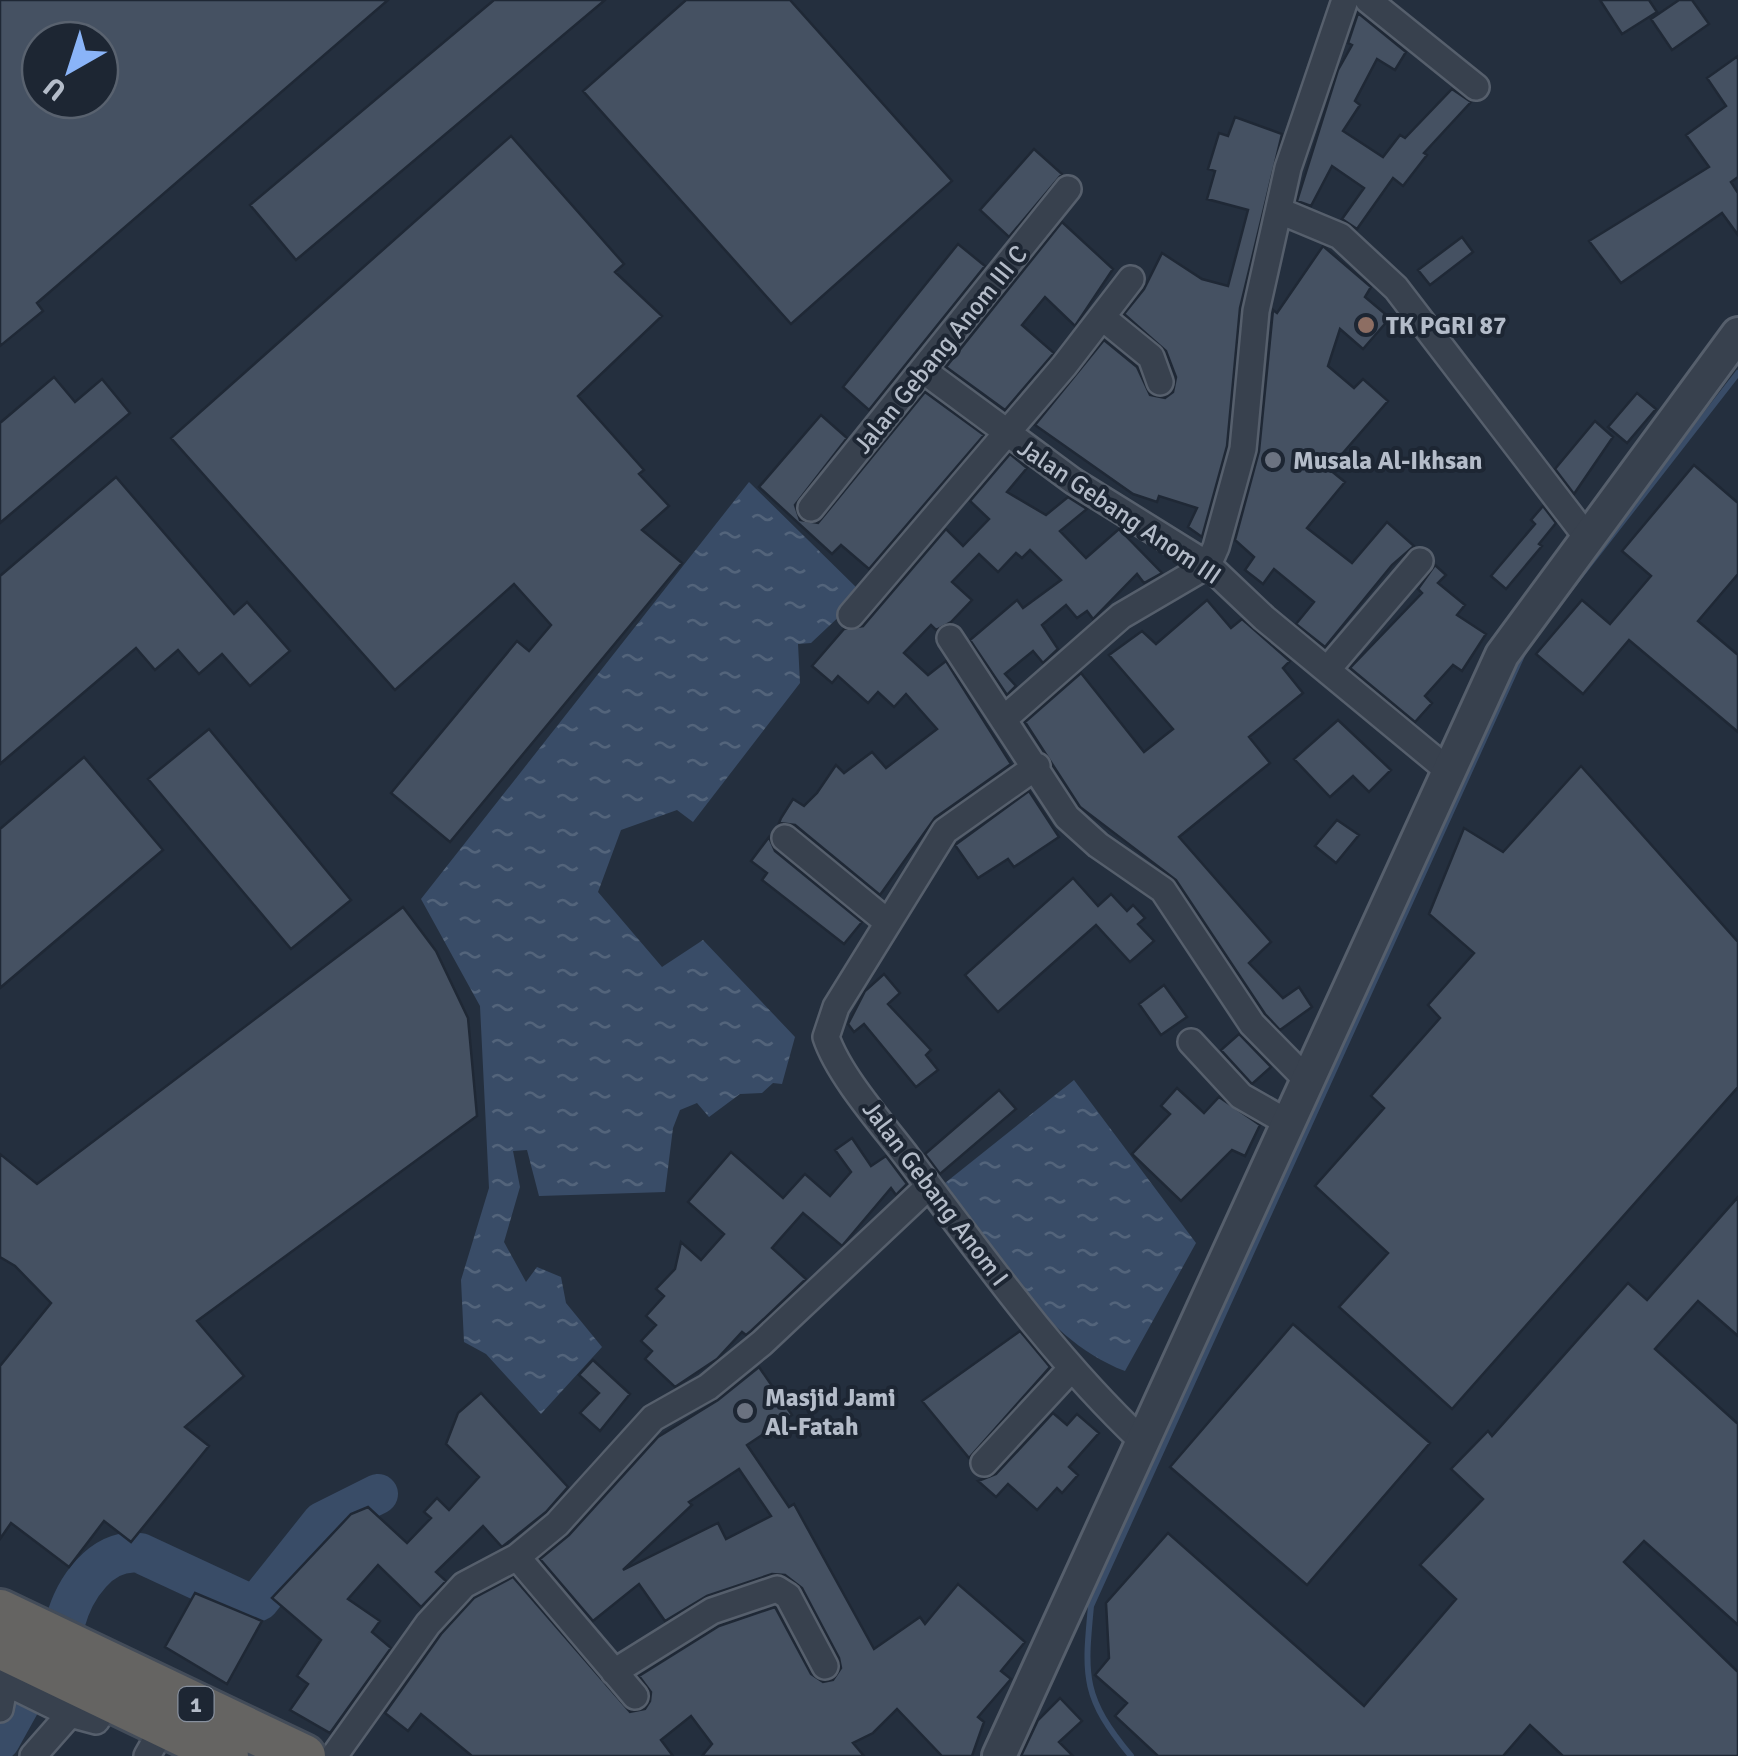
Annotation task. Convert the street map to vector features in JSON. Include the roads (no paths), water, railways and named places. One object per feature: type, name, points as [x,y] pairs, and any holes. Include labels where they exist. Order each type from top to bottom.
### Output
[{"type":"highway","name":"1","points":[[8,1653],[76,1689],[156,1741],[227,1756]]},
{"type":"highway","name":"1","points":[[76,1689],[304,1756]]},
{"type":"street","points":[[1005,718],[1122,616],[1208,565],[1243,449],[1256,311],[1288,168],[1344,0]]},
{"type":"street","points":[[1368,0],[1476,87]]},
{"type":"street","name":"Jalan Gebang Anom III C","points":[[811,508],[1068,189]]},
{"type":"street","points":[[1280,210],[1340,236],[1396,288],[1586,536]]},
{"type":"street","points":[[851,615],[1006,434],[1131,279]]},
{"type":"street","points":[[1102,317],[1151,357],[1160,382]]},
{"type":"street","points":[[1000,1756],[1502,655],[1738,334]]},
{"type":"street","name":"Jalan Gebang Anom III","points":[[924,371],[1006,434],[1208,565],[1326,670],[1450,772]]},
{"type":"street","points":[[1326,670],[1420,561]]},
{"type":"street","points":[[950,638],[1078,830],[1162,890],[1252,1024],[1309,1082]]},
{"type":"street","points":[[785,838],[886,920],[951,824],[1036,766]]},
{"type":"street","name":"Jalan Gebang Anom I","points":[[886,920],[836,1007],[826,1037],[876,1116],[1071,1369],[1142,1441]]},
{"type":"street","points":[[1191,1042],[1241,1096],[1290,1124]]},
{"type":"street","points":[[334,1756],[428,1624],[464,1584],[516,1556],[573,1510],[653,1418],[697,1395],[762,1343],[929,1186]]},
{"type":"street","points":[[984,1463],[1071,1369]]},
{"type":"street","points":[[516,1556],[635,1696]]},
{"type":"street","points":[[614,1672],[712,1612],[776,1589],[788,1596],[826,1666]]},
{"type":"street","points":[[0,1710],[8,1653],[76,1689],[33,1756]]},
{"type":"water","points":[[749,482],[863,594],[811,643],[798,644],[800,683],[693,822],[677,810],[621,830],[598,892],[662,967],[703,940],[795,1037],[782,1084],[773,1083],[762,1093],[740,1094],[709,1117],[697,1103],[680,1110],[673,1128],[665,1192],[539,1196],[527,1150],[513,1151],[520,1187],[504,1242],[526,1282],[537,1267],[561,1277],[566,1303],[602,1347],[541,1414],[486,1354],[464,1342],[461,1280],[489,1188],[480,1006],[421,899]]},
{"type":"water","points":[[1074,1080],[1196,1243],[1125,1371],[1096,1357],[1045,1316],[1002,1264],[945,1183]]},
{"type":"waterway","points":[[1567,593],[1738,373]]},
{"type":"waterway","points":[[1131,1756],[1104,1718],[1090,1686],[1091,1606],[1524,651]]},
{"type":"waterway","points":[[0,1740],[65,1623],[75,1597],[102,1564],[126,1553],[140,1553],[250,1604],[259,1601],[322,1522],[378,1494]]},
{"type":"place","name":"TK PGRI 87","points":[[1366,325]]},
{"type":"place","name":"Musala Al-Ikhsan","points":[[1273,460]]},
{"type":"place","name":"Masjid Jami Al-Fatah","points":[[745,1411]]}]
